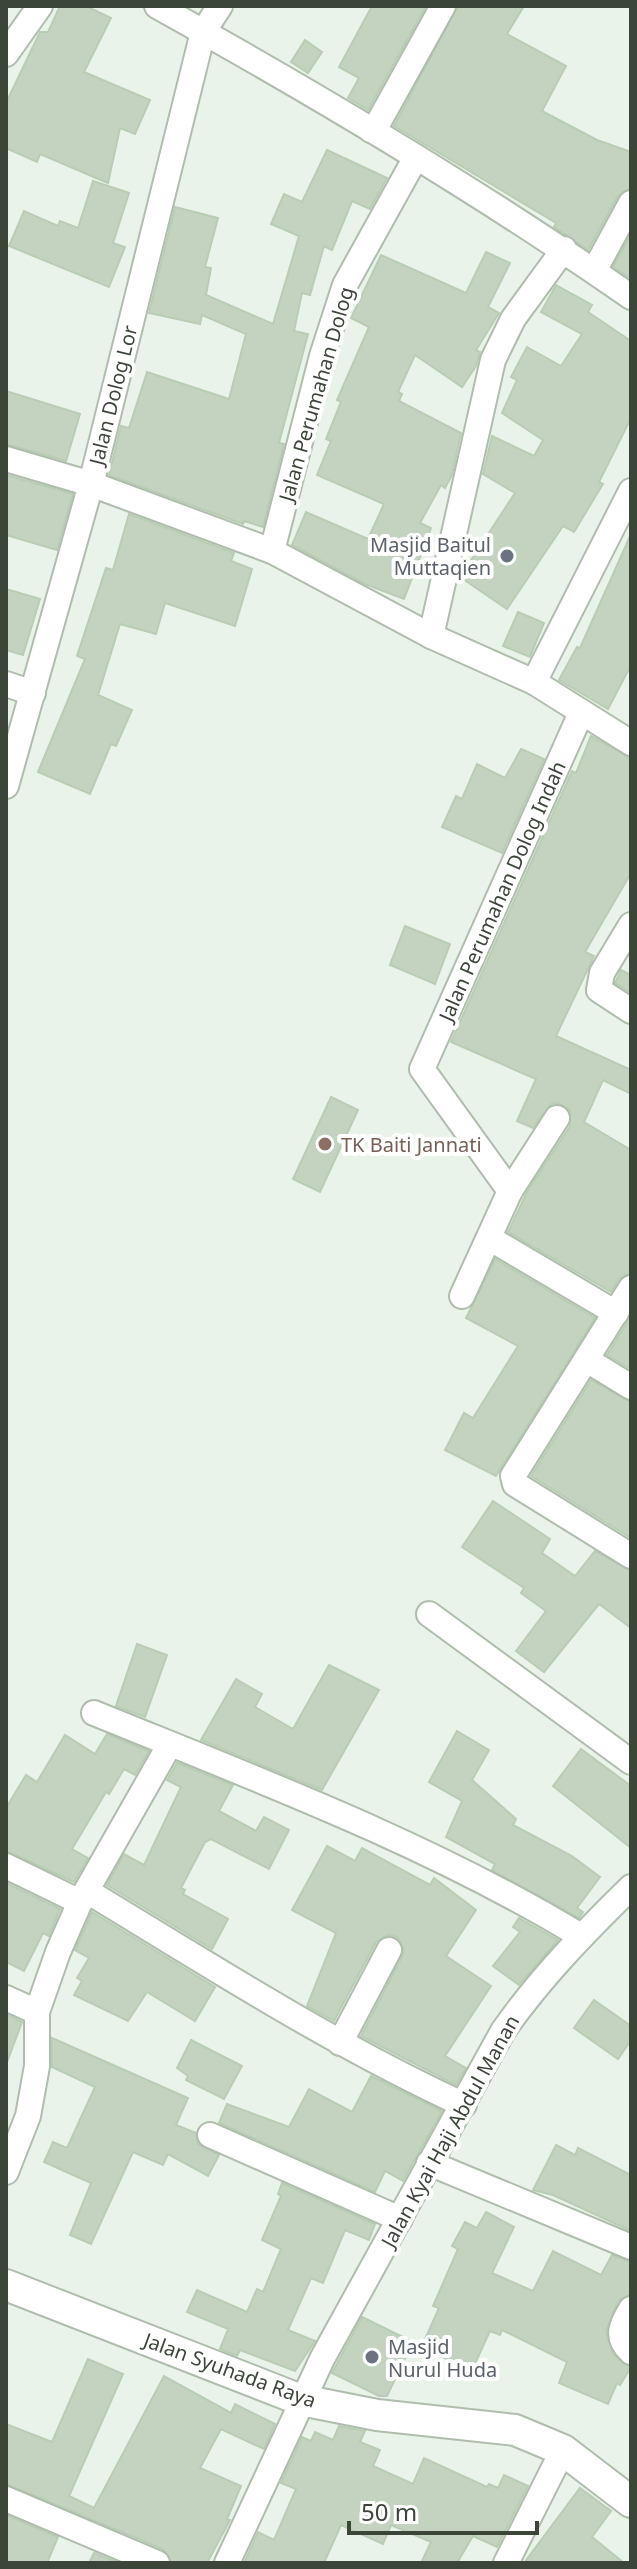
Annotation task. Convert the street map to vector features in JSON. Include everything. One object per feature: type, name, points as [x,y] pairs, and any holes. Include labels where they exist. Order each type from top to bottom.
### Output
[{"type":"street","points":[[6,54],[40,6]]},
{"type":"street","points":[[157,6],[416,157],[564,249],[631,297]]},
{"type":"street","name":"Jalan Dolog Lor","points":[[6,786],[91,484],[203,32],[220,6]]},
{"type":"street","points":[[371,130],[377,125],[443,6]]},
{"type":"street","name":"Jalan Perumahan Dolog","points":[[272,551],[319,368],[345,285],[416,157]]},
{"type":"street","points":[[594,271],[631,203]]},
{"type":"street","points":[[431,636],[493,360],[513,319],[564,249]]},
{"type":"street","points":[[6,459],[91,484],[272,551],[431,636],[534,682],[631,743]]},
{"type":"street","points":[[534,682],[631,491]]},
{"type":"street","points":[[6,684],[33,693]]},
{"type":"street","name":"Jalan Perumahan Dolog Indah","points":[[510,1191],[422,1069],[581,713]]},
{"type":"street","points":[[631,925],[599,981],[604,995],[631,1011]]},
{"type":"street","points":[[462,1296],[510,1191],[557,1118]]},
{"type":"street","points":[[489,1238],[616,1313]]},
{"type":"street","points":[[631,1288],[516,1470],[513,1482],[631,1556]]},
{"type":"street","points":[[587,1360],[631,1387]]},
{"type":"street","points":[[429,1614],[631,1762]]},
{"type":"street","points":[[94,1713],[347,1818],[500,1889],[579,1935]]},
{"type":"street","points":[[6,2172],[28,2116],[37,2066],[37,2012],[83,1896],[170,1744]]},
{"type":"street","points":[[6,1866],[83,1896],[267,2003],[464,2105]]},
{"type":"street","name":"Jalan Kyai Haji Abdul Manan","points":[[227,2563],[301,2400],[503,2031],[579,1935],[630,1891]]},
{"type":"street","points":[[340,2043],[389,1950]]},
{"type":"street","points":[[6,1998],[37,2012]]},
{"type":"street","points":[[210,2135],[400,2219]]},
{"type":"street","points":[[429,2163],[631,2247]]},
{"type":"street","name":"Jalan Syuhada Raya","points":[[6,2285],[301,2400],[377,2415],[515,2430],[563,2450],[631,2502]]},
{"type":"street","points":[[631,2309],[620,2327],[623,2344],[631,2352]]},
{"type":"street","points":[[506,2563],[563,2450]]},
{"type":"street","points":[[6,2499],[157,2563]]},
{"type":"building","points":[[60,6],[86,6],[111,18],[84,72],[150,100],[135,134],[120,128],[108,183],[40,154],[37,162],[6,148],[6,103],[40,32],[48,32]]},
{"type":"building","points":[[372,6],[426,6],[368,110],[348,98],[359,78],[339,67]]},
{"type":"building","points":[[458,6],[524,6],[507,34],[566,66],[542,111],[597,140],[631,152],[631,188],[618,196],[588,250],[554,227],[556,223],[394,126]]},
{"type":"building","points":[[305,40],[322,52],[308,73],[291,62]]},
{"type":"building","points":[[327,150],[387,178],[370,209],[352,201],[332,250],[324,246],[310,295],[302,293],[294,331],[308,334],[279,443],[284,444],[263,527],[244,521],[243,524],[109,475],[121,426],[129,428],[147,372],[229,399],[246,334],[202,315],[200,324],[149,313],[175,207],[218,218],[205,267],[211,268],[206,295],[273,324],[299,236],[271,224],[284,194],[302,202]]},
{"type":"building","points":[[93,181],[129,193],[113,243],[125,247],[109,287],[9,246],[24,211],[58,226],[60,221],[78,228]]},
{"type":"building","points":[[631,234],[631,279],[613,267]]},
{"type":"building","points":[[486,252],[510,263],[488,307],[499,313],[476,350],[480,352],[476,366],[462,387],[415,355],[398,392],[402,394],[399,401],[461,433],[452,475],[445,488],[441,485],[420,523],[431,528],[404,599],[365,584],[292,545],[306,512],[368,539],[384,504],[317,475],[331,441],[326,439],[341,402],[337,400],[369,327],[351,318],[381,255],[466,293]]},
{"type":"building","points":[[556,285],[592,305],[588,312],[631,341],[631,418],[599,482],[603,484],[574,532],[563,526],[507,609],[460,577],[515,493],[483,474],[492,436],[534,456],[543,440],[502,413],[517,380],[511,377],[527,347],[561,366],[582,334],[541,312]]},
{"type":"building","points":[[6,391],[80,414],[66,461],[6,444]]},
{"type":"building","points":[[6,475],[73,494],[57,550],[6,535]]},
{"type":"building","points":[[129,514],[234,553],[231,561],[252,569],[235,626],[165,603],[156,634],[120,624],[98,695],[132,710],[116,746],[111,744],[90,794],[38,772],[85,659],[77,656],[106,568],[113,570]]},
{"type":"building","points":[[631,534],[631,665],[608,709],[559,680],[577,647],[580,648]]},
{"type":"building","points":[[6,589],[40,599],[23,655],[6,650]]},
{"type":"building","points":[[518,612],[544,623],[530,657],[503,646]]},
{"type":"building","points":[[591,736],[631,758],[631,873],[585,952],[594,956],[556,1036],[631,1070],[631,1094],[603,1080],[584,1122],[631,1150],[631,1273],[619,1279],[611,1292],[508,1232],[527,1192],[570,1126],[570,1110],[558,1103],[551,1104],[533,1128],[517,1121],[536,1079],[451,1042],[572,771],[576,773]]},
{"type":"building","points":[[521,749],[544,759],[502,853],[442,827],[456,796],[462,799],[477,764],[505,778]]},
{"type":"building","points":[[405,926],[450,944],[435,984],[390,965]]},
{"type":"building","points":[[621,970],[631,975],[631,993],[615,983]]},
{"type":"building","name":"TK Baiti Jannati","points":[[331,1097],[358,1110],[320,1192],[293,1179]]},
{"type":"building","points":[[495,1259],[595,1318],[496,1476],[445,1450],[464,1413],[473,1418],[518,1346],[466,1318]]},
{"type":"building","points":[[631,1316],[631,1369],[607,1355]]},
{"type":"building","points":[[591,1380],[631,1402],[631,1538],[531,1476]]},
{"type":"building","points":[[493,1501],[550,1539],[542,1553],[575,1576],[595,1551],[631,1571],[631,1628],[599,1604],[544,1672],[516,1651],[546,1611],[521,1593],[524,1588],[462,1547]]},
{"type":"building","points":[[137,1644],[167,1655],[145,1717],[116,1706]]},
{"type":"building","points":[[329,1665],[379,1690],[322,1790],[201,1740],[236,1679],[262,1694],[255,1707],[293,1729]]},
{"type":"building","points":[[457,1731],[489,1750],[472,1780],[516,1819],[513,1825],[572,1856],[600,1877],[577,1908],[583,1912],[579,1918],[492,1870],[495,1864],[446,1837],[462,1801],[429,1782]]},
{"type":"building","points":[[107,1734],[149,1751],[135,1775],[124,1769],[109,1794],[106,1792],[72,1849],[88,1858],[74,1882],[6,1851],[6,1808],[26,1775],[37,1782],[65,1735],[95,1754]]},
{"type":"building","points":[[581,1749],[631,1786],[631,1848],[553,1786]]},
{"type":"building","points":[[177,1763],[233,1785],[219,1811],[256,1831],[264,1817],[289,1830],[269,1869],[211,1839],[205,1842],[181,1888],[185,1890],[183,1894],[228,1919],[212,1949],[107,1885],[124,1854],[144,1865],[181,1787],[167,1780]]},
{"type":"building","points":[[327,1846],[355,1861],[362,1848],[430,1885],[434,1878],[476,1910],[446,1956],[491,1986],[445,2056],[466,2068],[456,2085],[361,2036],[402,1957],[404,1949],[397,1937],[388,1935],[376,1942],[334,2021],[307,2006],[336,1933],[292,1910]]},
{"type":"building","points":[[6,1883],[60,1909],[49,1936],[43,1933],[24,1971],[6,1962]]},
{"type":"building","points":[[92,1912],[215,1987],[195,2021],[147,1992],[128,2021],[74,1995],[82,1981],[77,1978],[89,1958],[75,1950]]},
{"type":"building","points":[[519,1918],[558,1940],[519,1985],[493,1966],[520,1932],[513,1927]]},
{"type":"building","points":[[594,2000],[631,2026],[631,2040],[618,2059],[574,2028]]},
{"type":"building","points":[[6,2014],[22,2022],[6,2065]]},
{"type":"building","points":[[52,2038],[188,2098],[176,2125],[196,2133],[198,2144],[219,2155],[208,2176],[168,2154],[163,2165],[133,2152],[91,2244],[70,2235],[91,2183],[44,2162],[53,2142],[67,2148],[95,2087],[52,2067]]},
{"type":"building","points":[[191,2040],[242,2066],[224,2099],[186,2080],[188,2076],[177,2068]]},
{"type":"building","points":[[371,2076],[442,2111],[403,2181],[385,2171],[375,2192],[219,2123],[227,2104],[289,2127],[309,2089],[352,2112]]},
{"type":"building","points":[[556,2145],[575,2155],[578,2148],[631,2175],[631,2231],[553,2195],[533,2190]]},
{"type":"building","points":[[282,2183],[375,2224],[369,2240],[345,2230],[323,2283],[311,2278],[288,2330],[315,2341],[295,2371],[240,2350],[237,2356],[220,2349],[228,2329],[187,2312],[197,2290],[247,2312],[257,2289],[263,2292],[281,2249],[262,2240],[281,2196],[278,2194]]},
{"type":"building","points":[[486,2212],[514,2227],[492,2273],[533,2291],[553,2251],[601,2275],[612,2255],[631,2262],[631,2294],[618,2301],[606,2331],[613,2354],[631,2367],[620,2385],[617,2383],[608,2404],[559,2383],[567,2362],[502,2330],[500,2335],[490,2331],[472,2370],[421,2348],[439,2308],[433,2306],[458,2249],[452,2246],[465,2222],[477,2228]]},
{"type":"building","name":"Masjid Nurul Huda","points":[[362,2317],[413,2342],[387,2396],[379,2396],[332,2373]]},
{"type":"building","points":[[88,2359],[123,2374],[69,2496],[94,2508],[164,2376],[231,2413],[235,2404],[275,2424],[264,2449],[221,2429],[200,2468],[241,2486],[227,2519],[230,2520],[207,2563],[172,2563],[163,2549],[6,2484],[6,2424],[52,2442]]},
{"type":"building","points":[[339,2426],[365,2431],[360,2442],[380,2450],[373,2466],[413,2484],[424,2458],[487,2487],[489,2484],[498,2488],[504,2475],[528,2486],[497,2547],[473,2536],[457,2563],[421,2563],[431,2542],[391,2525],[383,2544],[341,2525],[324,2563],[244,2563],[258,2532],[274,2540],[296,2489],[281,2483],[302,2437],[311,2441],[315,2432],[333,2440]]},
{"type":"building","points":[[580,2488],[611,2511],[592,2537],[624,2563],[524,2563]]},
{"type":"building","points":[[6,2515],[58,2537],[47,2563],[6,2563]]},
{"type":"building","points":[[94,2553],[119,2563],[89,2563]]},
{"type":"place","name":"Masjid Baitul Muttaqien","points":[[507,556]]},
{"type":"place","name":"TK Baiti Jannati","points":[[325,1144]]},
{"type":"place","name":"Masjid Nurul Huda","points":[[372,2357]]}]
